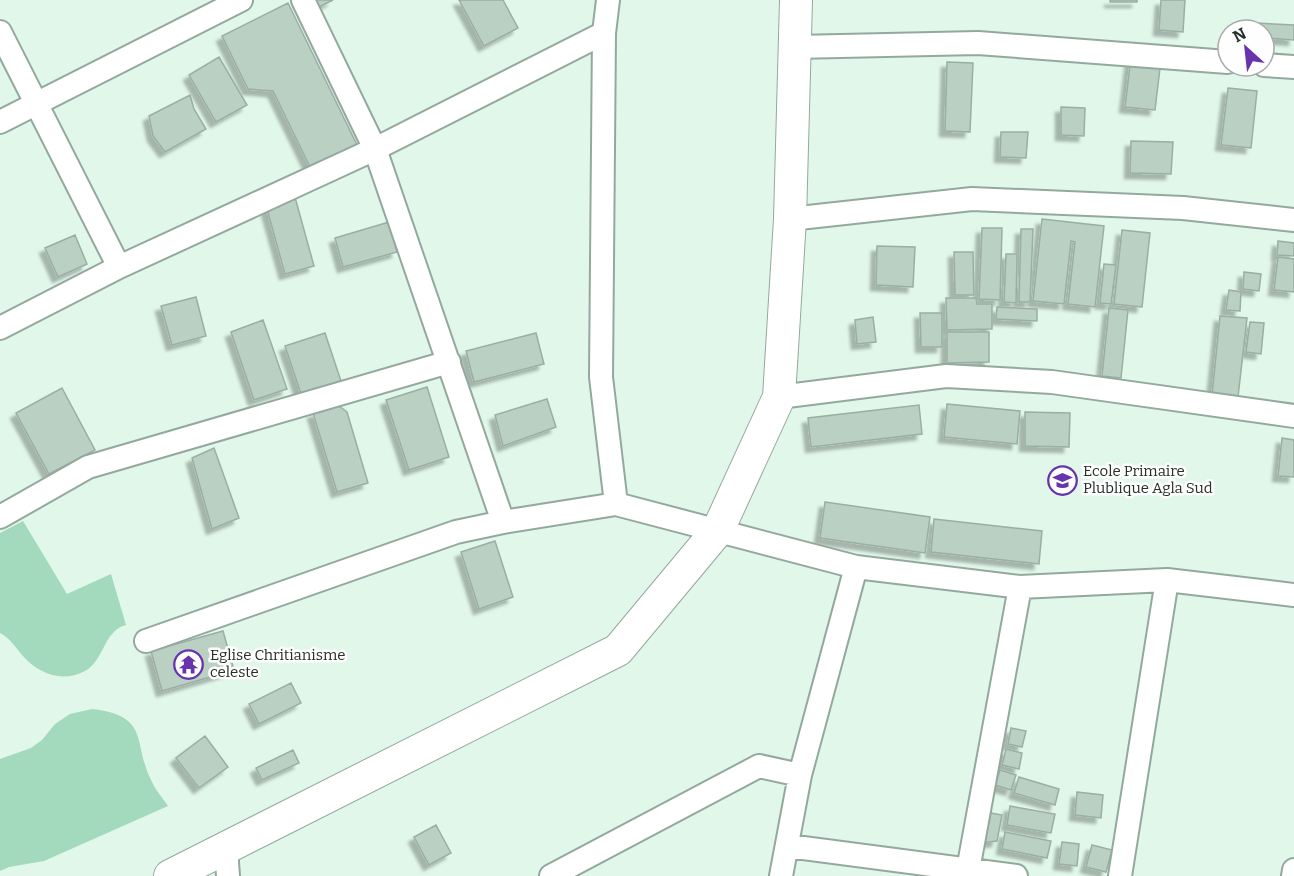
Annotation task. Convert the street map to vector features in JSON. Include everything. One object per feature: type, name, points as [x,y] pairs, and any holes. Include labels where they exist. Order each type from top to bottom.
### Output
[{"type":"street","points":[[0,122],[241,0]]},
{"type":"street","points":[[303,0],[375,149],[503,522]]},
{"type":"street","points":[[608,0],[604,33],[601,376],[616,504]]},
{"type":"street","points":[[170,876],[227,862],[618,650],[718,530],[779,397],[790,219],[796,0]]},
{"type":"street","points":[[0,32],[119,267]]},
{"type":"street","points":[[0,328],[119,267],[375,149],[604,33]]},
{"type":"street","points":[[795,47],[978,43],[1216,61]]},
{"type":"street","points":[[1276,66],[1294,67]]},
{"type":"street","points":[[790,219],[972,199],[1183,208],[1294,220]]},
{"type":"street","points":[[0,518],[88,467],[449,362]]},
{"type":"street","points":[[779,397],[946,376],[1052,382],[1294,416]]},
{"type":"street","points":[[146,642],[456,532],[616,504],[856,567],[1020,587],[1167,580],[1294,595]]},
{"type":"street","points":[[781,876],[800,775],[856,567]]},
{"type":"street","points":[[1120,876],[1167,580]]},
{"type":"street","points":[[968,870],[1020,587]]},
{"type":"street","points":[[551,876],[759,766],[800,775]]},
{"type":"street","points":[[788,846],[1016,876]]},
{"type":"street","points":[[1293,876],[1294,870]]},
{"type":"green space","points":[[23,521],[67,594],[111,574],[126,625],[113,633],[91,666],[76,675],[51,675],[36,668],[10,640],[0,633],[0,533]]},
{"type":"green space","points":[[92,709],[124,718],[132,725],[152,782],[168,806],[44,861],[9,867],[0,871],[0,759],[31,748],[42,740],[55,724],[70,714]]},
{"type":"building","points":[[316,0],[333,0],[319,7]]},
{"type":"building","points":[[459,0],[503,0],[518,28],[484,46]]},
{"type":"building","points":[[1110,0],[1137,0],[1137,2],[1110,2]]},
{"type":"building","points":[[1161,0],[1185,0],[1183,32],[1159,30]]},
{"type":"building","points":[[288,3],[357,145],[310,167],[273,91],[248,89],[222,36]]},
{"type":"building","points":[[1276,24],[1294,25],[1294,40],[1276,39]]},
{"type":"building","points":[[219,57],[247,105],[216,122],[189,75]]},
{"type":"building","points":[[1131,57],[1161,60],[1155,110],[1125,107]]},
{"type":"building","points":[[947,62],[973,63],[970,132],[945,131]]},
{"type":"building","points":[[1228,88],[1257,91],[1251,148],[1221,145]]},
{"type":"building","points":[[190,95],[194,109],[206,129],[165,152],[153,136],[149,116]]},
{"type":"building","points":[[1061,107],[1085,108],[1084,136],[1061,135]]},
{"type":"building","points":[[1001,132],[1028,132],[1026,158],[1000,157]]},
{"type":"building","points":[[1131,141],[1173,142],[1171,174],[1130,173]]},
{"type":"building","points":[[293,190],[314,266],[285,274],[264,198]]},
{"type":"building","points":[[1042,219],[1104,226],[1095,307],[1068,304],[1075,242],[1071,241],[1064,304],[1033,301]]},
{"type":"building","points":[[389,222],[397,252],[343,267],[335,238]]},
{"type":"building","points":[[982,228],[1002,228],[1000,300],[979,299]]},
{"type":"building","points":[[1021,229],[1033,229],[1030,302],[1019,302]]},
{"type":"building","points":[[1122,230],[1150,233],[1142,307],[1114,304]]},
{"type":"building","points":[[75,235],[87,264],[58,277],[45,248]]},
{"type":"building","points":[[1278,241],[1294,243],[1294,256],[1277,255]]},
{"type":"building","points":[[877,246],[915,247],[913,287],[876,285]]},
{"type":"building","points":[[954,252],[973,252],[974,295],[955,295]]},
{"type":"building","points":[[1006,254],[1017,254],[1016,303],[1004,302]]},
{"type":"building","points":[[1278,257],[1294,259],[1294,292],[1274,290]]},
{"type":"building","points":[[1104,264],[1116,265],[1111,304],[1100,303]]},
{"type":"building","points":[[1244,272],[1261,274],[1259,291],[1243,289]]},
{"type":"building","points":[[1229,290],[1241,292],[1240,311],[1226,310]]},
{"type":"building","points":[[196,297],[206,336],[172,345],[161,306]]},
{"type":"building","points":[[946,298],[976,298],[977,304],[992,304],[992,329],[947,330]]},
{"type":"building","points":[[997,307],[1037,309],[1037,321],[996,319]]},
{"type":"building","points":[[1109,308],[1128,310],[1121,378],[1102,376]]},
{"type":"building","points":[[920,313],[942,313],[942,347],[921,347]]},
{"type":"building","points":[[1220,316],[1247,318],[1238,397],[1212,395]]},
{"type":"building","points":[[873,317],[876,342],[857,344],[855,320]]},
{"type":"building","points":[[263,320],[287,389],[254,400],[231,332]]},
{"type":"building","points":[[1250,322],[1264,323],[1261,354],[1246,352]]},
{"type":"building","points":[[947,332],[989,332],[989,362],[947,363]]},
{"type":"building","points":[[325,333],[341,381],[301,394],[285,346]]},
{"type":"building","points":[[536,333],[544,364],[474,382],[466,351]]},
{"type":"building","points":[[427,387],[449,457],[409,470],[386,400]]},
{"type":"building","points":[[62,388],[95,450],[49,474],[16,413]]},
{"type":"building","points":[[547,399],[556,427],[503,446],[495,415]]},
{"type":"building","points":[[947,404],[1020,411],[1017,444],[944,437]]},
{"type":"building","points":[[919,405],[922,434],[811,447],[808,418]]},
{"type":"building","points":[[339,406],[347,412],[368,483],[337,492],[313,413]]},
{"type":"building","points":[[1025,412],[1070,413],[1069,447],[1025,446]]},
{"type":"building","points":[[1282,438],[1294,440],[1294,477],[1278,476]]},
{"type":"building","points":[[214,448],[239,518],[212,529],[192,458]]},
{"type":"building","points":[[825,502],[930,517],[925,553],[820,538]]},
{"type":"building","points":[[934,519],[1042,531],[1039,564],[931,552]]},
{"type":"building","points":[[495,541],[513,597],[479,609],[461,552]]},
{"type":"building","points":[[223,631],[234,670],[162,691],[151,651]]},
{"type":"building","points":[[291,683],[301,703],[259,724],[249,704]]},
{"type":"building","points":[[1011,728],[1026,731],[1022,747],[1008,744]]},
{"type":"building","points":[[205,736],[228,767],[199,788],[176,758]]},
{"type":"building","points":[[1006,749],[1022,753],[1019,769],[1002,765]]},
{"type":"building","points":[[293,750],[299,763],[262,780],[256,768]]},
{"type":"building","points":[[1000,770],[1016,775],[1011,790],[995,785]]},
{"type":"building","points":[[1019,777],[1059,789],[1055,805],[1014,793]]},
{"type":"building","points":[[1077,792],[1103,795],[1101,818],[1075,815]]},
{"type":"building","points":[[1010,806],[1055,814],[1051,833],[1007,825]]},
{"type":"building","points":[[986,812],[1002,815],[997,841],[980,843]]},
{"type":"building","points":[[436,825],[451,853],[429,865],[414,837]]},
{"type":"building","points":[[1005,832],[1051,841],[1047,858],[1002,849]]},
{"type":"building","points":[[1062,842],[1079,844],[1077,866],[1059,864]]},
{"type":"building","points":[[1092,845],[1112,850],[1106,872],[1086,867]]},
{"type":"place","name":"Ecole Primaire Plublique Agla Sud","points":[[1062,480]]},
{"type":"place","name":"Eglise Chritianisme celeste","points":[[189,664]]}]
